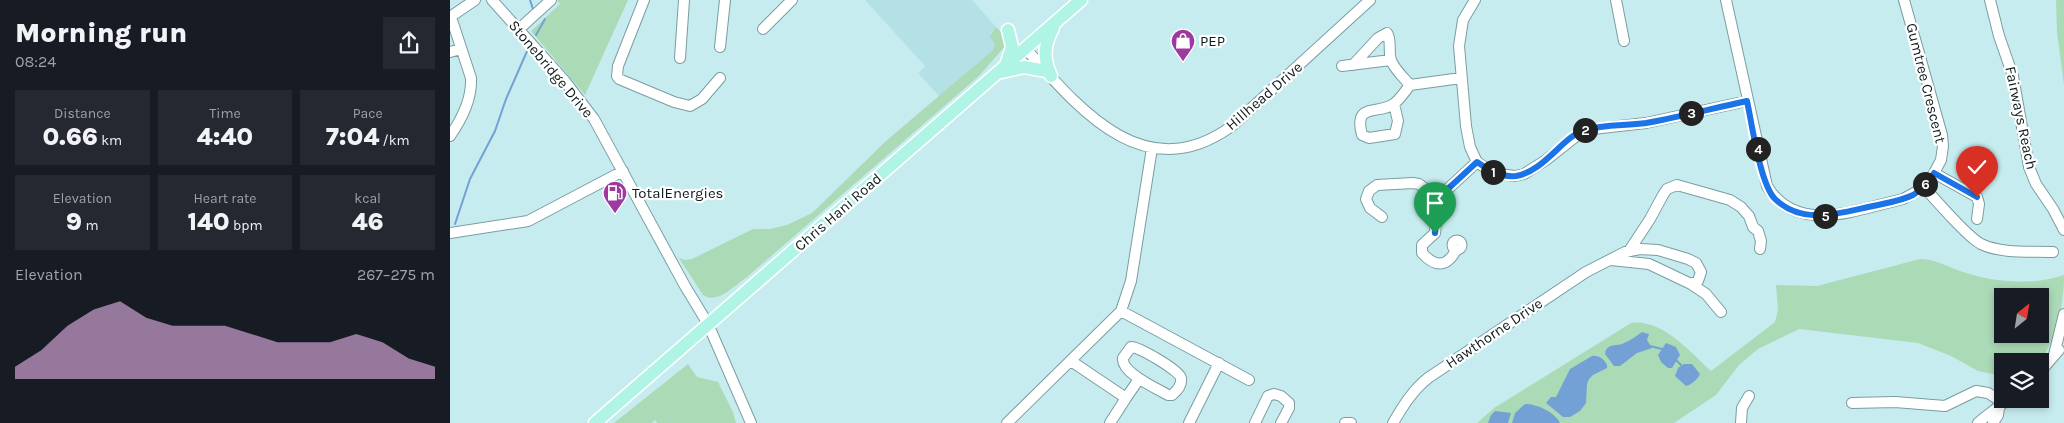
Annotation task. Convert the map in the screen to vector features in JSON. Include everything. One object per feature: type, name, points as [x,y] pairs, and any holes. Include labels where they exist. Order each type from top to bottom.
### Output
[{"type":"main road","name":"Chris Hani Road","points":[[595,423],[1081,0]]},
{"type":"main road","points":[[1002,70],[1024,67],[1048,74],[1045,48],[1057,22]]},
{"type":"main road","points":[[1002,70],[1012,51],[1012,41],[1008,30]]},
{"type":"street","points":[[450,136],[466,105],[471,88],[471,78],[450,17],[475,0]]},
{"type":"street","name":"Stonebridge Drive","points":[[492,0],[580,99],[594,119],[685,286],[708,324],[751,423]]},
{"type":"street","points":[[519,29],[551,0]]},
{"type":"street","points":[[644,0],[618,66],[616,76],[619,79],[674,102],[690,106],[702,98],[720,78]]},
{"type":"street","points":[[680,58],[684,0]]},
{"type":"street","points":[[720,47],[725,0]]},
{"type":"street","points":[[763,29],[792,0]]},
{"type":"street","name":"Hillhead Drive","points":[[1026,49],[1048,74],[1103,127],[1130,142],[1152,148],[1183,147],[1201,142],[1223,132],[1370,0]]},
{"type":"street","points":[[1475,0],[1463,20],[1460,35],[1461,78],[1468,138],[1472,154],[1477,162],[1490,171],[1515,176],[1524,174],[1546,160],[1584,130],[1646,123],[1747,101]]},
{"type":"street","points":[[1616,0],[1624,41]]},
{"type":"street","name":"Gumtree Crescent","points":[[1726,0],[1767,186],[1775,199],[1797,212],[1820,216],[1833,215],[1904,199],[1914,194],[1923,186],[1934,173],[1941,160],[1942,135],[1904,0]]},
{"type":"street","name":"Fairways Reach","points":[[1990,0],[1994,21],[2013,76],[2029,166],[2036,184],[2054,209],[2064,230]]},
{"type":"street","points":[[1391,60],[1348,65],[1384,33],[1388,34],[1390,38],[1391,60],[1410,85]]},
{"type":"street","points":[[450,52],[461,49]]},
{"type":"street","points":[[1394,104],[1410,85],[1461,78]]},
{"type":"street","points":[[1007,423],[1122,311],[1131,281],[1152,148]]},
{"type":"street","points":[[1456,250],[1448,259],[1440,264],[1429,260],[1422,253],[1422,245],[1435,233],[1438,198],[1477,162]]},
{"type":"street","points":[[450,234],[528,221],[623,171]]},
{"type":"street","points":[[1934,173],[1977,197],[1979,204],[1976,219]]},
{"type":"street","points":[[1382,217],[1370,208],[1366,199],[1369,191],[1377,185],[1416,183],[1438,198]]},
{"type":"street","points":[[1629,251],[1667,188],[1677,185],[1730,200],[1741,207],[1749,216],[1753,227],[1758,231],[1761,241],[1760,249]]},
{"type":"street","points":[[1923,186],[1968,234],[1979,243],[2002,249],[2053,252]]},
{"type":"street","name":"Hawthorne Drive","points":[[1393,423],[1406,400],[1428,378],[1586,272],[1629,251],[1640,249],[1658,250],[1688,259],[1700,268],[1700,277],[1694,284],[1691,284]]},
{"type":"street","points":[[1662,269],[1670,253]]},
{"type":"street","name":"Hawthorne Drive","points":[[1611,260],[1640,262],[1662,269],[1706,294],[1721,312]]},
{"type":"street","points":[[1122,311],[1250,380]]},
{"type":"street","points":[[2054,355],[2063,321]]},
{"type":"street","points":[[2049,361],[2064,344]]},
{"type":"street","points":[[1131,347],[1135,347],[1174,370],[1180,375],[1181,380],[1176,392],[1170,396],[1140,379],[1127,369],[1122,362],[1124,354],[1131,347]]},
{"type":"street","points":[[1071,361],[1126,398]]},
{"type":"street","points":[[1189,423],[1220,363]]},
{"type":"street","points":[[1110,423],[1140,379]]},
{"type":"street","points":[[1852,403],[1895,402],[1945,406],[1976,391],[1988,393],[1994,397]]},
{"type":"street","points":[[1255,423],[1268,396],[1274,394],[1281,396],[1289,402],[1289,408],[1281,423]]},
{"type":"street","points":[[1741,423],[1742,408],[1749,396]]},
{"type":"street","points":[[1978,423],[1995,408]]},
{"type":"street","points":[[1993,423],[2002,408]]},
{"type":"street","points":[[1345,423],[1352,423]]},
{"type":"shaded area","points":[[865,0],[972,0],[996,27],[991,33],[995,45],[993,50],[940,97],[918,73],[925,66]]},
{"type":"green space","points":[[557,0],[628,0],[585,95],[531,31],[560,4]]},
{"type":"green space","points":[[2056,0],[2064,0],[2064,85],[2057,32]]},
{"type":"green space","points":[[996,27],[1003,34],[1007,44],[979,76],[747,277],[720,296],[714,298],[703,295],[679,258],[685,260],[692,259],[753,229],[770,229],[787,225],[812,213],[886,141],[993,50],[995,45],[990,36]]},
{"type":"green space","points":[[1920,259],[1936,261],[1972,275],[1998,280],[2039,281],[2064,275],[2061,309],[2055,331],[2045,353],[1994,353],[1994,374],[1978,371],[1951,356],[1918,343],[1799,329],[1758,349],[1739,365],[1716,395],[1674,423],[1477,423],[1494,408],[1631,323],[1643,323],[1665,331],[1711,371],[1775,322],[1778,310],[1776,285],[1817,286]]},
{"type":"green space","points":[[688,364],[697,377],[718,382],[733,412],[736,423],[657,423],[655,420],[652,423],[614,423]]},
{"type":"water","points":[[1642,332],[1649,334],[1647,340],[1652,348],[1637,353],[1620,366],[1614,366],[1605,354],[1606,350],[1610,346],[1631,340]]},
{"type":"water","points":[[1666,343],[1676,347],[1680,355],[1672,368],[1668,368],[1661,362],[1658,355]]},
{"type":"water","points":[[1592,356],[1603,359],[1607,368],[1589,379],[1586,403],[1580,411],[1570,417],[1563,417],[1546,403],[1551,397],[1556,397],[1570,369]]},
{"type":"water","points":[[1684,364],[1692,364],[1700,374],[1694,382],[1686,386],[1675,376],[1678,368]]},
{"type":"water","points":[[1525,404],[1545,409],[1554,415],[1560,423],[1512,423],[1515,413]]},
{"type":"water","points":[[1495,411],[1511,413],[1508,423],[1488,423]]},
{"type":"waterway","points":[[530,0],[533,9]]},
{"type":"waterway","points":[[536,35],[545,19]]},
{"type":"waterway","points":[[455,224],[470,179],[495,131],[506,99],[528,49]]},
{"type":"waterway","points":[[1650,346],[1662,349]]},
{"type":"waterway","points":[[1676,360],[1681,365]]},
{"type":"place","name":"PEP","points":[[1183,62]]},
{"type":"place","name":"TotalEnergies","points":[[615,214]]},
{"type":"route","points":[[1435,233],[1438,219],[1438,198],[1477,162],[1490,171],[1499,174],[1507,176],[1524,174],[1546,160],[1584,130],[1646,123],[1747,101],[1767,186],[1775,199],[1797,212],[1808,215],[1833,215],[1904,199],[1921,189],[1934,173],[1975,194],[1977,197]]}]
